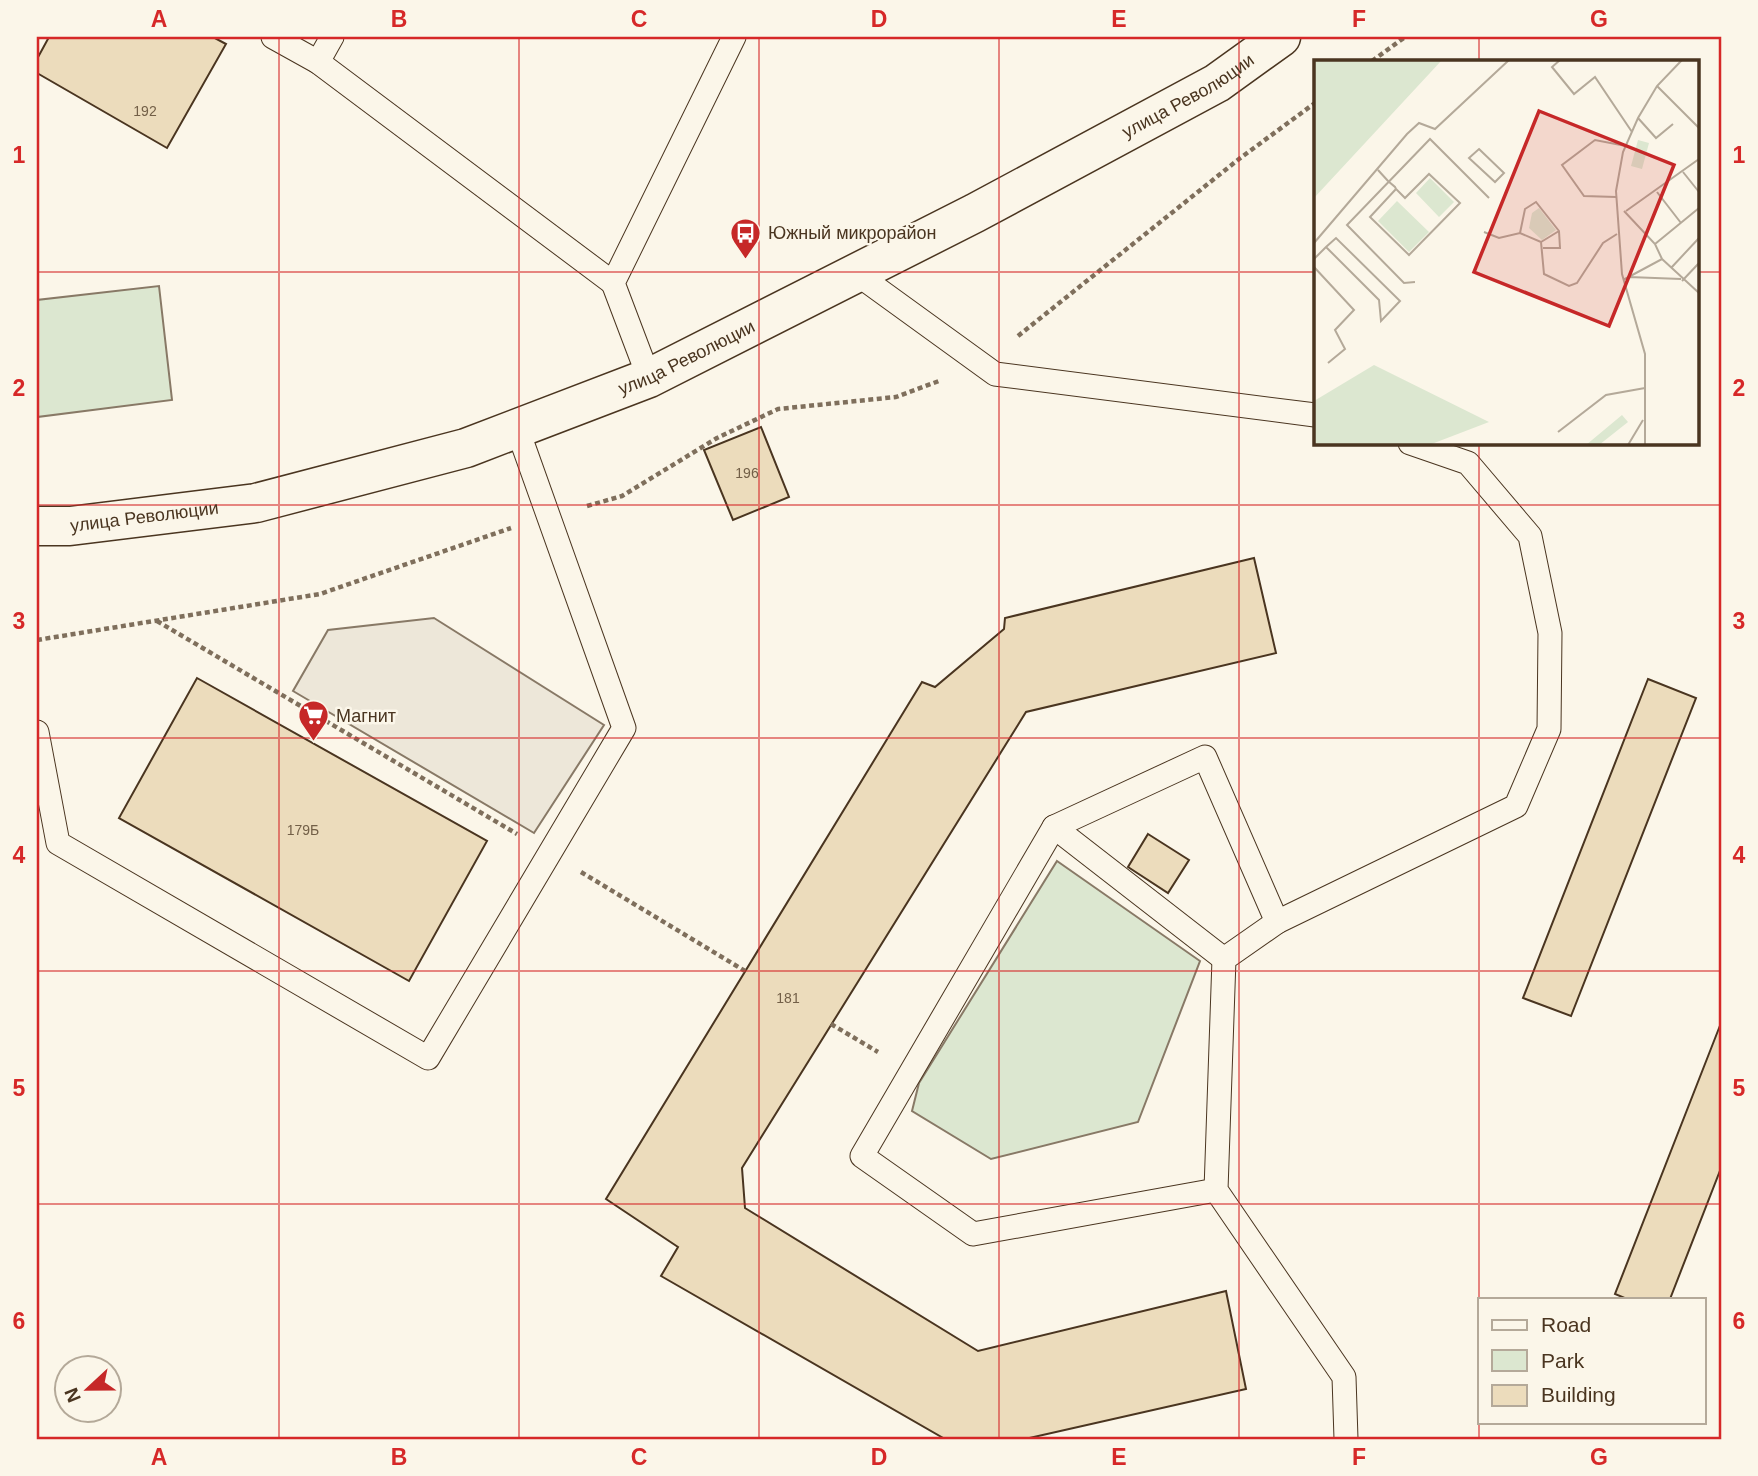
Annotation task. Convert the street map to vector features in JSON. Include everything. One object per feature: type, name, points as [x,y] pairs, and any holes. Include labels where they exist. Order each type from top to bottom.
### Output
[{"type":"street","name":"улица Революции","points":[[37,526],[70,526],[256,503],[466,448],[649,378],[857,274],[1217,83],[1272,39]]},
{"type":"lane","points":[[273,37],[318,62],[612,283],[649,378]]},
{"type":"lane","points":[[318,62],[332,37]]},
{"type":"lane","points":[[612,283],[734,37]]},
{"type":"lane","points":[[857,274],[995,374],[1314,415]]},
{"type":"lane","points":[[37,732],[58,843],[428,1058],[624,728],[517,428]]},
{"type":"lane","points":[[1224,959],[1277,922],[1516,806],[1549,729],[1550,633],[1530,536],[1468,463],[1413,444]]},
{"type":"lane","points":[[1216,1190],[973,1234],[862,1156],[1054,827],[1205,757],[1277,922]]},
{"type":"lane","points":[[1054,827],[1224,959]]},
{"type":"lane","points":[[1224,959],[1216,1190],[1344,1377],[1346,1439]]},
{"type":"path","points":[[1373,60],[1405,37]]},
{"type":"path","points":[[37,640],[320,594],[479,537],[622,496],[717,438],[778,409],[896,397],[982,365],[1239,159],[1314,104]]},
{"type":"path","points":[[155,620],[745,971]]},
{"type":"path","points":[[831,1024],[912,1072]]},
{"type":"green space","points":[[159,286],[172,400],[37,417],[37,300]]},
{"type":"green space","points":[[1057,861],[1200,961],[1138,1122],[991,1159],[912,1111],[919,1083]]},
{"type":"shaded area","points":[[434,618],[604,725],[534,833],[293,691],[328,630]]},
{"type":"building","points":[[49,37],[213,37],[226,44],[167,148],[37,73],[37,59]]},
{"type":"building","points":[[761,427],[789,497],[733,520],[704,450]]},
{"type":"building","points":[[1254,558],[1276,653],[1026,712],[742,1168],[745,1208],[978,1351],[1226,1291],[1246,1389],[1025,1439],[945,1439],[661,1276],[678,1247],[606,1199],[922,682],[935,687],[1004,629],[1005,618]]},
{"type":"building","points":[[197,678],[487,841],[409,981],[119,818]]},
{"type":"building","points":[[1648,679],[1696,698],[1571,1016],[1523,998]]},
{"type":"building","points":[[1148,834],[1189,860],[1168,893],[1128,867]]},
{"type":"building","points":[[1721,1023],[1721,1168],[1670,1298],[1625,1298],[1615,1294]]},
{"type":"place","name":"Южный микрорайон","points":[[745,260]]},
{"type":"place","name":"Магнит","points":[[313,743]]}]
